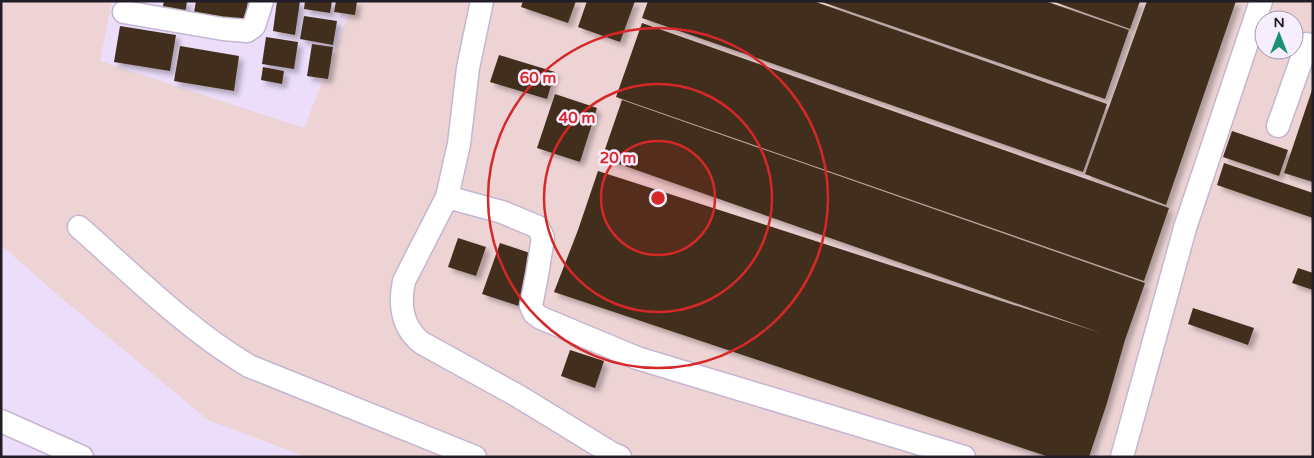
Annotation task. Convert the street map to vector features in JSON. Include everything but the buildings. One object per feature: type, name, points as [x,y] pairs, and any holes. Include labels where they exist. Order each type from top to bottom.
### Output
[{"type":"street","points":[[124,12],[223,30],[247,31],[254,26],[262,1]]},
{"type":"street","points":[[482,1],[467,76],[459,144],[447,197],[404,281],[402,292],[404,319],[408,329],[422,343],[518,396],[611,454],[620,457]]},
{"type":"street","points":[[1122,457],[1186,228],[1254,38]]},
{"type":"street","points":[[1278,126],[1305,43]]},
{"type":"street","points":[[447,197],[502,212],[538,227],[543,238],[538,275],[531,306],[534,313],[541,318],[637,358],[910,449],[964,457]]},
{"type":"street","points":[[79,227],[153,294],[226,352],[249,366],[475,457]]},
{"type":"street","points":[[1,421],[82,457]]},
{"type":"shaded area","points":[[1,1],[112,1],[100,61],[304,128],[354,1],[1313,1],[1313,457],[306,457],[208,420],[60,297],[1,245]]}]
